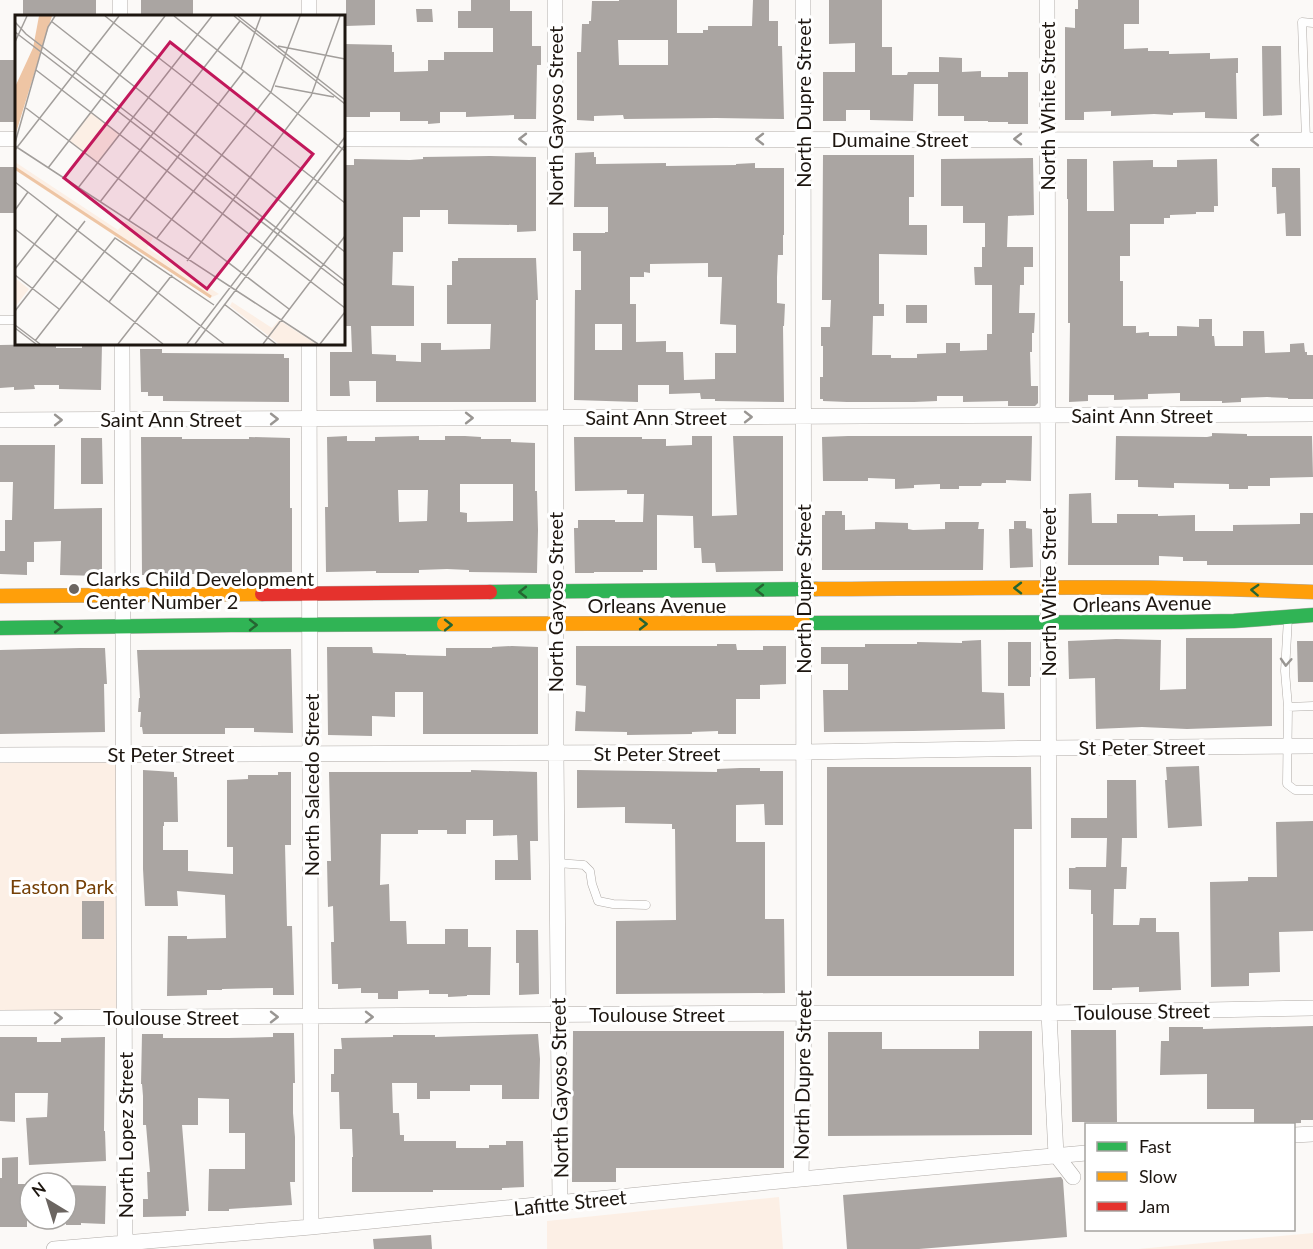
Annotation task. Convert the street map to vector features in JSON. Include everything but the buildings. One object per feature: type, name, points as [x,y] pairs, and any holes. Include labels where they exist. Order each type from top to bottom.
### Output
[{"type":"street","name":"North Gayoso Street","points":[[555,0],[555,624],[560,1203]]},
{"type":"street","name":"North Dupre Street","points":[[801,1179],[804,1013],[803,0]]},
{"type":"street","name":"North White Street","points":[[1047,0],[1049,1013],[1056,1155]]},
{"type":"street","name":"Dumaine Street","points":[[345,139],[1310,140]]},
{"type":"street","name":"North Lopez Street","points":[[122,345],[125,1243]]},
{"type":"street","name":"North Salcedo Street","points":[[309,345],[311,1227]]},
{"type":"street","name":"Saint Ann Street","points":[[0,420],[1313,414]]},
{"type":"street","name":"Orleans Avenue","points":[[0,596],[1048,588],[1217,588],[1313,592]]},
{"type":"street","name":"Orleans Avenue","points":[[0,628],[1181,622],[1234,621],[1313,615]]},
{"type":"street","name":"St Peter Street","points":[[0,755],[803,752],[1313,746]]},
{"type":"street","name":"Toulouse Street","points":[[0,1018],[1049,1013],[1313,1008]]},
{"type":"street","points":[[1295,1135],[1313,1134]]},
{"type":"street","name":"Lafitte Street","points":[[54,1249],[311,1227],[1085,1153]]},
{"type":"street","points":[[1056,1155],[1073,1177]]},
{"type":"lane","points":[[1310,140],[1302,22],[1313,23]]},
{"type":"lane","points":[[1288,616],[1285,671],[1288,707],[1287,784],[1295,790],[1313,790]]},
{"type":"lane","points":[[1288,707],[1313,706]]},
{"type":"lane","points":[[557,863],[584,865],[590,871],[598,901],[646,905]]},
{"type":"green space","name":"Easton Park","points":[[125,754],[125,1017],[0,1018],[0,755]]},
{"type":"green space","points":[[779,1197],[783,1249],[547,1249],[547,1221]]},
{"type":"green space","points":[[1313,1233],[1313,1249],[1138,1249]]},
{"type":"traffic: fast","points":[[490,592],[816,589]]},
{"type":"traffic: fast","points":[[804,623],[1181,622],[1234,621],[1313,615]]},
{"type":"traffic: fast","points":[[0,628],[444,624]]},
{"type":"traffic: slow","points":[[816,589],[1127,588],[1313,592]]},
{"type":"traffic: slow","points":[[0,596],[262,594]]},
{"type":"traffic: slow","points":[[444,624],[804,623]]},
{"type":"traffic: jam","points":[[262,594],[490,592]]},
{"type":"place","name":"Clarks Child Development Center Number 2","points":[[74,589]]}]
